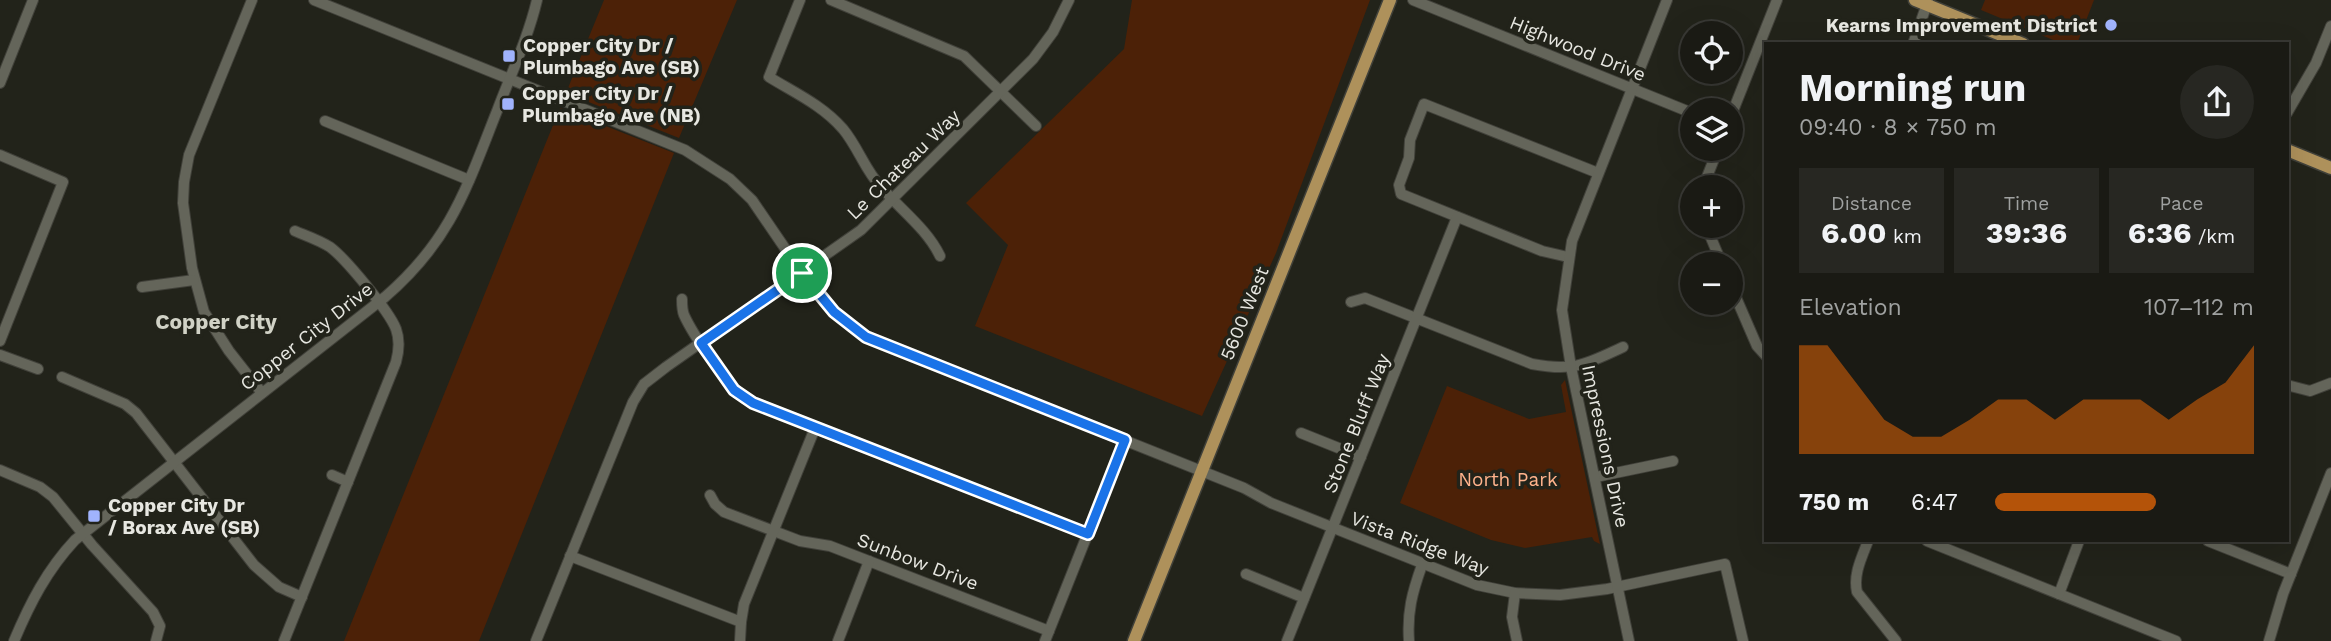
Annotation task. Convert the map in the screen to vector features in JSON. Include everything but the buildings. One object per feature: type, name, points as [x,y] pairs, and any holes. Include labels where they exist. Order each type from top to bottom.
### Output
[{"type":"main road","name":"5600 West","points":[[1134,641],[1390,0]]},
{"type":"main road","points":[[1923,2],[2018,42]]},
{"type":"main road","points":[[2289,151],[2331,168]]},
{"type":"street","points":[[0,83],[33,0]]},
{"type":"street","points":[[252,0],[191,148],[186,167],[183,203],[194,280],[201,303],[209,321],[229,351],[262,393]]},
{"type":"street","name":"Vista Ridge Way","points":[[314,0],[685,150],[730,179],[758,208],[802,273],[834,312],[866,337],[1125,440],[1477,586],[1515,593],[1560,595],[1617,587],[1725,564],[1743,641]]},
{"type":"street","name":"Copper City Drive","points":[[14,641],[29,605],[43,581],[58,559],[83,533],[407,278],[428,255],[451,220],[469,180],[510,79],[537,0]]},
{"type":"street","points":[[800,0],[769,77],[825,111],[843,129],[874,179],[932,241],[940,256]]},
{"type":"street","points":[[831,0],[950,48],[975,65],[1036,126]]},
{"type":"street","name":"Le Chateau Way","points":[[536,641],[638,393],[651,378],[861,230],[1044,46],[1069,0]]},
{"type":"street","name":"Highwood Drive","points":[[1413,0],[1680,108]]},
{"type":"street","name":"Impressions Drive","points":[[1629,641],[1571,367],[1562,310],[1572,241],[1667,0]]},
{"type":"street","points":[[1738,98],[1777,0]]},
{"type":"street","points":[[1913,42],[1923,2]]},
{"type":"street","points":[[2289,110],[2316,64],[2331,26]]},
{"type":"street","points":[[1568,257],[1542,251],[1401,194],[1399,185],[1409,158],[1410,141],[1424,104],[1598,173]]},
{"type":"street","points":[[325,121],[469,180]]},
{"type":"street","points":[[0,155],[63,182],[0,341]]},
{"type":"street","name":"Stone Bluff Way","points":[[1287,641],[1457,218]]},
{"type":"street","points":[[284,641],[398,354],[399,343],[395,327],[346,263],[332,249],[295,231]]},
{"type":"street","points":[[142,287],[194,280]]},
{"type":"street","points":[[1350,302],[1365,298],[1532,364],[1553,368],[1582,366],[1623,347]]},
{"type":"street","points":[[682,299],[684,315],[701,343],[734,390],[744,398],[814,428],[1088,534]]},
{"type":"street","points":[[1743,315],[1757,346],[1764,353]]},
{"type":"street","points":[[0,355],[38,369]]},
{"type":"street","points":[[61,377],[125,404],[136,413],[262,574],[279,587],[302,597]]},
{"type":"street","points":[[2289,386],[2310,391],[2331,383]]},
{"type":"street","points":[[740,641],[744,604],[814,428]]},
{"type":"street","points":[[1301,433],[1361,457]]},
{"type":"street","points":[[1047,636],[1125,440]]},
{"type":"street","points":[[1595,477],[1673,461]]},
{"type":"street","points":[[0,470],[47,492],[153,612],[160,626],[156,641]]},
{"type":"street","points":[[2269,641],[2291,574],[2331,473]]},
{"type":"street","points":[[332,475],[348,482]]},
{"type":"street","name":"Sunbow Drive","points":[[710,495],[715,505],[724,512],[800,541],[830,546],[1047,636]]},
{"type":"street","points":[[1868,542],[1855,582],[1857,592],[1896,641]]},
{"type":"street","points":[[1930,542],[2176,641]]},
{"type":"street","points":[[1955,552],[1959,542]]},
{"type":"street","points":[[2059,594],[2079,542]]},
{"type":"street","points":[[2211,542],[2291,574]]},
{"type":"street","points":[[570,556],[741,622]]},
{"type":"street","points":[[838,641],[869,561]]},
{"type":"street","points":[[1409,641],[1407,618],[1412,591],[1422,565]]},
{"type":"street","points":[[1246,574],[1304,598]]},
{"type":"street","points":[[1515,593],[1512,617],[1517,641]]},
{"type":"green space","points":[[604,0],[737,0],[679,138],[566,93]]},
{"type":"green space","points":[[1132,0],[1370,0],[1276,253],[1202,416],[975,326],[1008,245],[966,203],[1124,49]]},
{"type":"green space","points":[[1985,0],[2094,0],[2078,42],[2058,42],[1981,10]]},
{"type":"green space","points":[[560,108],[674,153],[479,641],[344,641]]},
{"type":"green space","name":"North Park","points":[[1565,380],[1600,544],[1592,537],[1525,548],[1491,540],[1400,503],[1447,386],[1529,419],[1566,412],[1561,385]]},
{"type":"place","name":"Kearns Improvement District","points":[[2111,25]]},
{"type":"place","name":"Copper City Dr / Plumbago Ave (SB)","points":[[509,56]]},
{"type":"place","name":"Copper City Dr / Plumbago Ave (NB)","points":[[508,104]]},
{"type":"place","name":"Copper City Dr / Borax Ave (SB)","points":[[94,516]]},
{"type":"district","name":"Copper City","points":[[216,322]]},
{"type":"route","points":[[802,273],[834,312],[866,337],[1125,440],[1088,534],[753,403],[734,390],[701,343],[802,273]]}]
